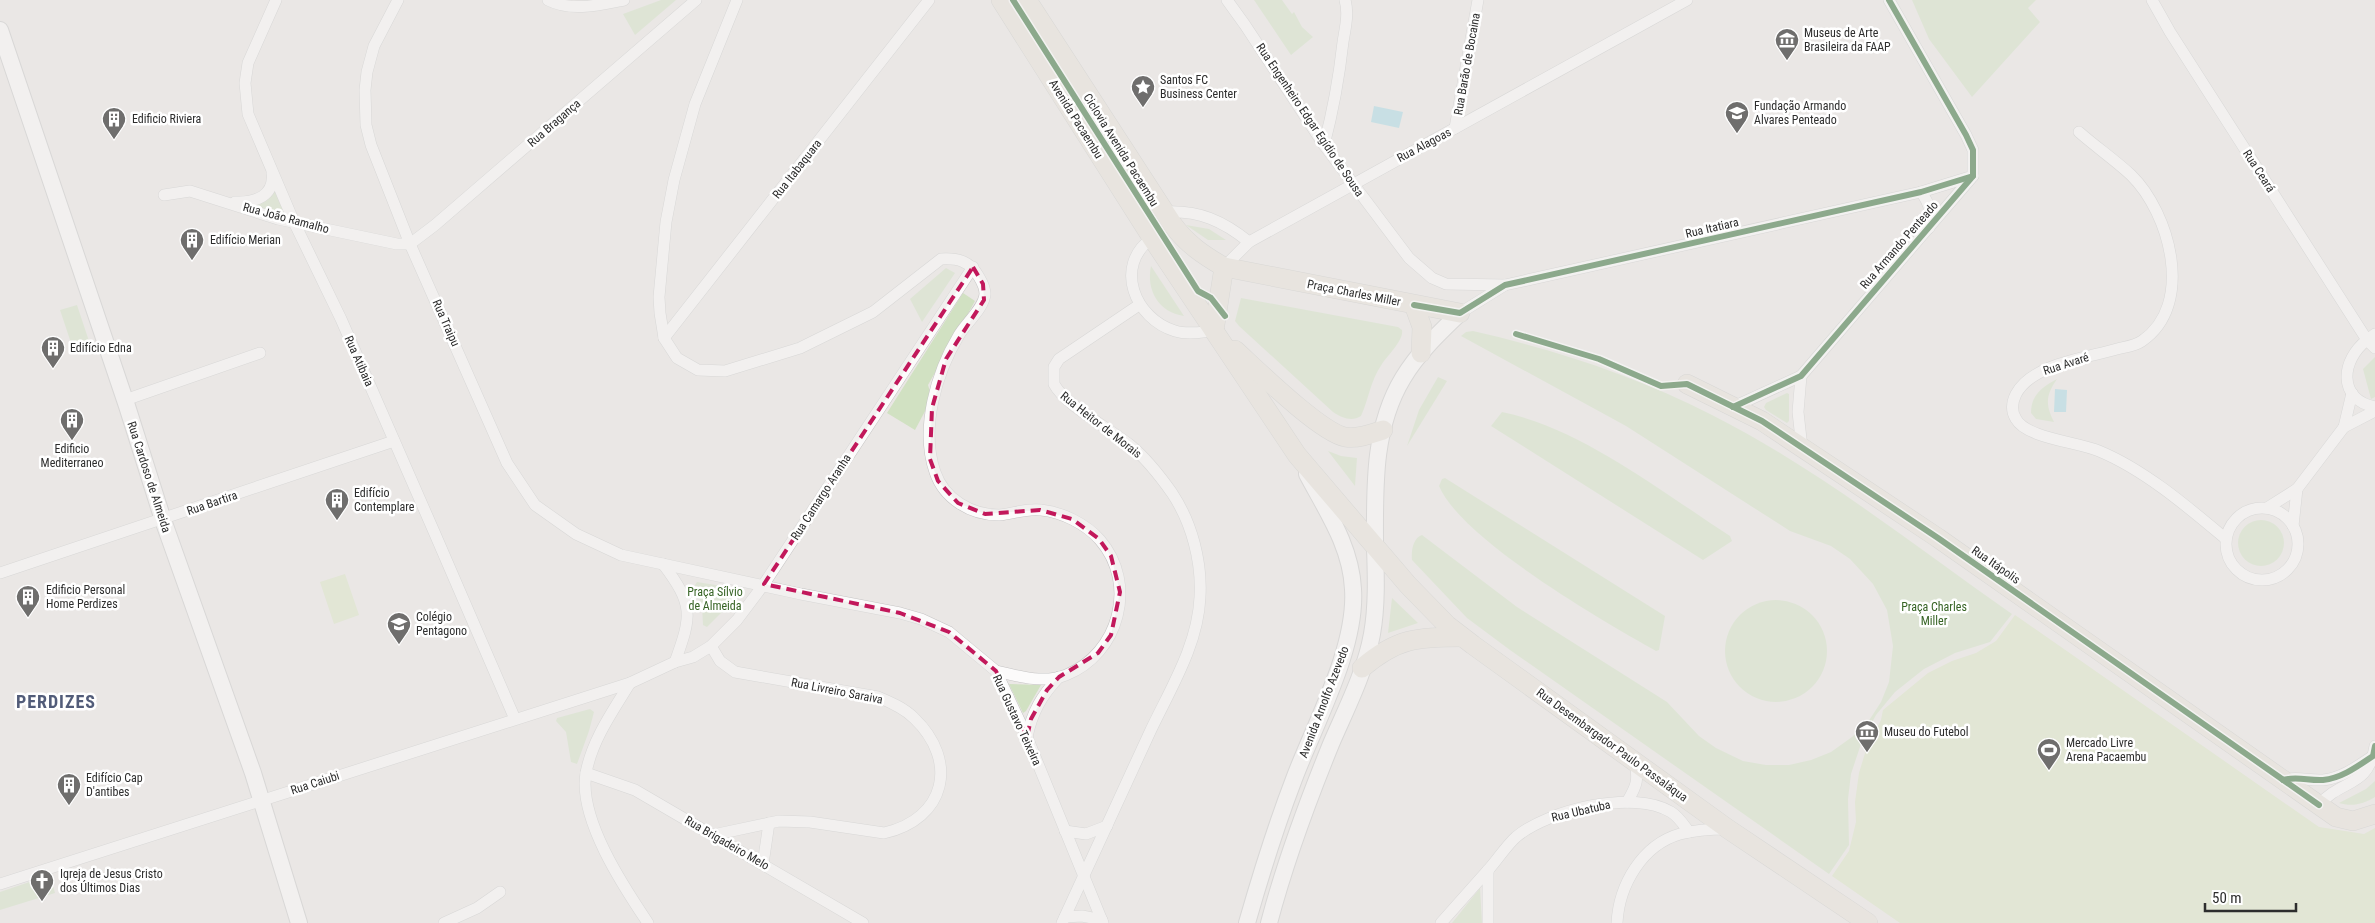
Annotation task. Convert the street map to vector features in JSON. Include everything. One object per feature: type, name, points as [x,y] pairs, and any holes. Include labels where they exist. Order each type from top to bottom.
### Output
[{"type":"main road","name":"Avenida Pacaembu","points":[[1001,0],[1152,238]]},
{"type":"main road","name":"Avenida Pacaembu","points":[[1027,0],[1165,212]]},
{"type":"main road","name":"Rua Cardoso de Almeida","points":[[0,30],[125,400],[163,520],[261,800],[299,923]]},
{"type":"main road","name":"Praça Charles Miller","points":[[1165,212],[1185,240],[1198,252],[1224,267],[1460,313]]},
{"type":"main road","points":[[1152,238],[1297,455],[1375,546]]},
{"type":"main road","points":[[1214,331],[1224,267]]},
{"type":"main road","points":[[1414,305],[1422,327],[1422,353]]},
{"type":"main road","points":[[1375,546],[1376,471],[1383,430],[1395,394],[1403,378],[1430,341],[1460,313]]},
{"type":"main road","points":[[1214,331],[1285,395],[1323,426],[1345,437],[1362,437],[1383,430]]},
{"type":"main road","name":"Rua Itápolis","points":[[1687,384],[1733,407],[1802,448],[1946,543],[2336,817],[2346,821],[2353,821],[2375,814]]},
{"type":"main road","name":"Avenida Arnolfo Azevedo","points":[[1247,923],[1269,845],[1339,667],[1350,634],[1353,607],[1352,581],[1343,542],[1297,455]]},
{"type":"main road","name":"Avenida Arnolfo Azevedo","points":[[1269,923],[1279,885],[1304,810],[1362,668],[1372,635],[1376,588],[1375,546]]},
{"type":"main road","name":"Rua Desembargador Paulo Passaláqua","points":[[1375,546],[1447,625],[1462,637],[1635,760],[1728,829],[1868,923]]},
{"type":"main road","points":[[1362,668],[1377,656],[1411,639],[1462,637]]},
{"type":"street","name":"Rua Atibaia","points":[[276,0],[248,63],[245,82],[248,114],[294,222],[341,319],[515,719]]},
{"type":"street","name":"Rua Traipu","points":[[398,0],[382,26],[372,55],[365,90],[366,125],[377,164],[410,244],[507,463],[535,505],[570,530],[595,544],[621,555],[663,564]]},
{"type":"street","points":[[548,0],[566,6],[586,7],[624,0]]},
{"type":"street","name":"Rua Bragança","points":[[410,244],[435,226],[696,0]]},
{"type":"street","points":[[738,0],[695,104],[674,180],[666,222],[659,297],[664,338],[677,358],[688,366],[709,372],[725,371],[800,348],[846,327],[895,296],[941,259],[962,261],[973,267],[983,284],[984,300],[959,335],[939,378],[932,408],[929,438],[930,458],[938,481],[946,494],[958,503],[985,514],[1001,515],[1040,510],[1067,517],[1099,539],[1111,556],[1118,574],[1120,592],[1119,608],[1111,635],[1098,653],[1079,668],[1059,677],[1046,680],[996,671]]},
{"type":"street","name":"Rua Itabaquara","points":[[664,338],[929,0]]},
{"type":"street","name":"Rua Engenheiro Edgar Egídio de Sousa","points":[[1227,0],[1240,16],[1351,184],[1409,258],[1432,278],[1446,284],[1460,286],[1505,286]]},
{"type":"street","name":"Rua Engenheiro Edgar Egídio de Sousa","points":[[1234,0],[1240,16]]},
{"type":"street","points":[[1324,145],[1337,95],[1346,24],[1347,7],[1345,0]]},
{"type":"street","name":"Rua Barão de Bocaina","points":[[1455,128],[1478,0]]},
{"type":"street","name":"Rua Alagoas","points":[[1224,267],[1249,242],[1687,0]]},
{"type":"street","points":[[1889,0],[1966,135],[1973,150],[1973,176]]},
{"type":"street","name":"Rua Ceará","points":[[2152,0],[2170,32],[2372,341]]},
{"type":"street","name":"Rua Avaré","points":[[2079,132],[2132,176],[2152,204],[2167,238],[2172,263],[2173,280],[2168,303],[2156,328],[2140,343],[2069,362],[2035,374],[2026,380],[2014,398],[2012,407],[2014,417],[2019,424],[2034,434],[2100,451],[2125,465],[2175,498],[2226,540]]},
{"type":"street","points":[[228,202],[253,201],[264,196],[272,185],[271,166]]},
{"type":"street","name":"Rua Itatiara","points":[[1460,313],[1505,286],[1921,192],[1973,176]]},
{"type":"street","name":"Rua Armando Penteado","points":[[1733,407],[1801,376],[1973,176]]},
{"type":"street","name":"Rua João Ramalho","points":[[164,195],[190,190],[294,222],[390,244],[410,244]]},
{"type":"street","points":[[1921,192],[1928,202],[1930,211],[1929,228]]},
{"type":"street","points":[[1165,212],[1187,212],[1212,217],[1230,227],[1249,242]]},
{"type":"street","points":[[1152,238],[1141,249],[1133,271],[1134,292],[1139,305],[1147,314],[1177,332],[1214,331]]},
{"type":"street","name":"Rua Camargo Aranha","points":[[630,684],[675,662],[693,657],[711,646],[737,620],[764,584],[973,267]]},
{"type":"street","name":"Rua Heitor de Morais","points":[[1063,920],[1188,651],[1200,599],[1200,569],[1195,546],[1185,516],[1173,495],[1150,464],[1131,446],[1057,390],[1052,374],[1059,359],[1139,305]]},
{"type":"street","points":[[2344,427],[2352,393],[2346,374],[2348,364],[2353,353],[2372,341]]},
{"type":"street","points":[[125,400],[260,353]]},
{"type":"street","name":"Rua Armando Penteado","points":[[1801,376],[1798,390],[1798,412],[1802,448]]},
{"type":"street","points":[[1785,384],[1791,385],[1798,390]]},
{"type":"street","points":[[2352,393],[2368,406],[2375,409]]},
{"type":"street","points":[[2297,489],[2293,526],[2297,538],[2297,550],[2293,561],[2286,570],[2276,577],[2264,580],[2253,579],[2234,567],[2226,549],[2226,540],[2232,524],[2245,512],[2267,508],[2297,489],[2344,427],[2375,409]]},
{"type":"street","name":"Rua Bartira","points":[[0,573],[163,520],[394,441]]},
{"type":"street","points":[[2267,508],[2278,511],[2293,526]]},
{"type":"street","points":[[663,564],[764,584]]},
{"type":"street","points":[[663,564],[686,600],[689,617],[675,662]]},
{"type":"street","name":"Rua Gustavo Teixeira","points":[[764,584],[922,619],[949,632],[996,671],[1027,737],[1103,921]]},
{"type":"street","name":"Rua Livreiro Saraiva","points":[[711,646],[720,661],[735,672],[878,697],[894,703],[913,717],[925,730],[938,754],[941,776],[936,796],[923,814],[905,828],[884,833],[810,822],[769,823],[713,835]]},
{"type":"street","points":[[1027,737],[1031,719],[1042,697],[1059,677]]},
{"type":"street","points":[[630,684],[599,735],[586,773],[585,794],[608,857],[648,923]]},
{"type":"street","name":"Rua Caiubi","points":[[0,884],[630,684]]},
{"type":"street","points":[[2283,780],[2291,778],[2324,780],[2354,769],[2374,751]]},
{"type":"street","points":[[2319,805],[2330,794],[2361,778],[2369,769],[2374,751]]},
{"type":"street","name":"Rua Ubatuba","points":[[1628,802],[1638,780],[1635,760]]},
{"type":"street","name":"Rua Brigadeiro Melo","points":[[586,773],[635,790],[863,923]]},
{"type":"street","name":"Rua Ubatuba","points":[[1441,923],[1515,838],[1537,823],[1565,812],[1628,802],[1665,809],[1679,818],[1688,832]]},
{"type":"street","points":[[1617,923],[1623,891],[1628,878],[1637,865],[1663,842],[1688,832],[1713,817]]},
{"type":"street","points":[[763,864],[769,823]]},
{"type":"street","points":[[1065,831],[1086,834],[1107,826]]},
{"type":"street","points":[[1688,832],[1728,829]]},
{"type":"street","points":[[1488,870],[1488,923]]},
{"type":"street","points":[[444,923],[477,908],[500,892]]},
{"type":"street","name":"Rua Gustavo Teixeira","points":[[1063,920],[1082,916],[1103,921]]},
{"type":"highlighted area","points":[[973,267],[983,284],[984,300],[946,359],[932,408],[930,459],[938,481],[958,503],[985,514],[1040,510],[1072,519],[1099,539],[1111,556],[1120,592],[1111,635],[1098,653],[1059,677],[1047,690],[1031,719],[1027,737],[996,671],[949,632],[900,613],[764,584]]},
{"type":"green space","points":[[661,0],[676,0],[635,35],[623,14]]},
{"type":"green space","points":[[1254,0],[1282,0],[1292,14],[1294,12],[1302,27],[1313,37],[1291,55]]},
{"type":"green space","points":[[1912,0],[2036,0],[2028,8],[2040,22],[1972,97],[1929,39]]},
{"type":"green space","points":[[277,188],[290,217],[249,206]]},
{"type":"green space","points":[[1186,225],[1209,229],[1226,240],[1208,240]]},
{"type":"green space","points":[[1151,266],[1184,316],[1167,310],[1156,298],[1150,283]]},
{"type":"green space","points":[[946,268],[955,273],[922,322],[910,299]]},
{"type":"green space","points":[[963,293],[975,301],[928,385],[932,398],[915,430],[887,413]]},
{"type":"green space","points":[[1241,298],[1398,327],[1402,330],[1398,343],[1378,370],[1361,416],[1354,419],[1347,418],[1333,412],[1239,326],[1235,321]]},
{"type":"green space","points":[[77,305],[89,341],[72,346],[60,310]]},
{"type":"green space","name":"Praça Charles Miller","points":[[1473,331],[1535,347],[1625,376],[1712,415],[1790,459],[1827,483],[2012,614],[1990,642],[1955,653],[1924,669],[1895,692],[1876,715],[1862,741],[1851,774],[1848,799],[1849,845],[1829,874],[1467,618],[1412,560],[1412,549],[1416,539],[1422,535],[1517,607],[1667,702],[1699,736],[1716,748],[1743,761],[1766,765],[1789,765],[1811,760],[1831,752],[1852,737],[1868,722],[1881,702],[1889,682],[1893,646],[1887,610],[1873,584],[1850,559],[1831,546],[1790,531],[1626,426],[1461,336],[1466,332]]},
{"type":"green space","points":[[2375,357],[2375,397],[2371,399],[2363,369]]},
{"type":"green space","points":[[1438,377],[1447,381],[1407,446],[1419,410]]},
{"type":"green space","points":[[2057,379],[2048,400],[2049,410],[2054,422],[2036,419],[2031,413],[2035,396]]},
{"type":"green space","points":[[1787,393],[1789,394],[1789,421],[1787,423],[1764,407],[1766,403]]},
{"type":"green space","points":[[1502,412],[1532,420],[1591,447],[1677,500],[1730,536],[1732,541],[1703,560],[1491,426]]},
{"type":"green space","points":[[1328,451],[1341,456],[1357,458],[1355,486]]},
{"type":"green space","points":[[1445,478],[1665,616],[1659,650],[1656,651],[1570,600],[1504,554],[1475,530],[1453,507],[1439,486],[1442,479]]},
{"type":"green space","points":[[2256,520],[2266,520],[2278,526],[2283,534],[2283,552],[2278,560],[2270,565],[2256,566],[2248,563],[2241,556],[2238,548],[2238,538],[2241,530],[2248,523]]},
{"type":"green space","points":[[345,574],[359,615],[334,624],[320,582]]},
{"type":"green space","name":"Praça Sílvio de Almeida","points":[[697,582],[734,588],[737,591],[727,607],[707,627],[703,625],[702,606],[695,585]]},
{"type":"green space","points":[[1392,598],[1418,623],[1388,633]]},
{"type":"green space","points":[[1776,600],[1795,604],[1812,615],[1823,632],[1827,651],[1823,670],[1812,687],[1795,698],[1776,702],[1757,698],[1740,687],[1729,670],[1725,651],[1729,632],[1740,615],[1757,604]]},
{"type":"green space","name":"Mercado Livre Arena Pacaembu","points":[[2015,615],[2319,827],[2364,834],[2375,828],[2375,923],[1900,923],[1832,876],[1849,851],[1856,822],[1855,802],[1859,773],[1866,750],[1881,720],[1883,710],[1928,673],[1952,661],[1976,653],[1996,641]]},
{"type":"green space","points":[[1009,684],[1041,685],[1023,713]]},
{"type":"green space","points":[[590,709],[594,712],[577,764],[571,762],[566,732],[556,721],[557,718]]},
{"type":"green space","points":[[2375,781],[2375,797],[2358,804],[2339,803],[2366,789]]},
{"type":"green space","points":[[50,875],[55,893],[0,910],[0,892]]},
{"type":"green space","points":[[1480,888],[1482,923],[1452,923]]},
{"type":"water","points":[[1374,106],[1403,112],[1399,128],[1371,122]]},
{"type":"water","points":[[2055,389],[2067,390],[2066,412],[2054,412]]},
{"type":"cycle path","name":"Ciclovia Avenida Pacaembu","points":[[1013,0],[1198,291],[1211,298],[1225,316]]},
{"type":"cycle path","points":[[1733,407],[1801,376],[1973,176],[1973,150],[1966,135],[1889,0]]},
{"type":"cycle path","points":[[1414,305],[1460,313],[1505,285],[1921,192],[1973,176]]},
{"type":"cycle path","points":[[1516,334],[1599,359],[1661,386],[1687,384],[1762,421],[1938,538],[2319,805]]},
{"type":"cycle path","points":[[2283,780],[2293,778],[2323,780],[2337,777],[2373,756],[2375,746]]},
{"type":"place","name":"Museus de Arte Brasileira da FAAP","points":[[1787,61]]},
{"type":"place","name":"Santos FC Business Center","points":[[1143,108]]},
{"type":"place","name":"Fundação Armando Alvares Penteado","points":[[1737,134]]},
{"type":"place","name":"Edificio Riviera","points":[[114,140]]},
{"type":"place","name":"Edifício Merian","points":[[192,261]]},
{"type":"place","name":"Edifício Edna","points":[[53,369]]},
{"type":"place","name":"Edificio Mediterraneo","points":[[72,441]]},
{"type":"place","name":"Edifício Contemplare","points":[[337,521]]},
{"type":"place","name":"Edificio Personal Home Perdizes","points":[[28,618]]},
{"type":"place","name":"Colégio Pentagono","points":[[399,645]]},
{"type":"place","name":"Museu do Futebol","points":[[1867,753]]},
{"type":"place","name":"Mercado Livre Arena Pacaembu","points":[[2049,771]]},
{"type":"place","name":"Edifício Cap D'antibes","points":[[69,806]]},
{"type":"place","name":"Igreja de Jesus Cristo dos Últimos Dias","points":[[42,902]]},
{"type":"district","name":"PERDIZES","points":[[56,701]]}]
